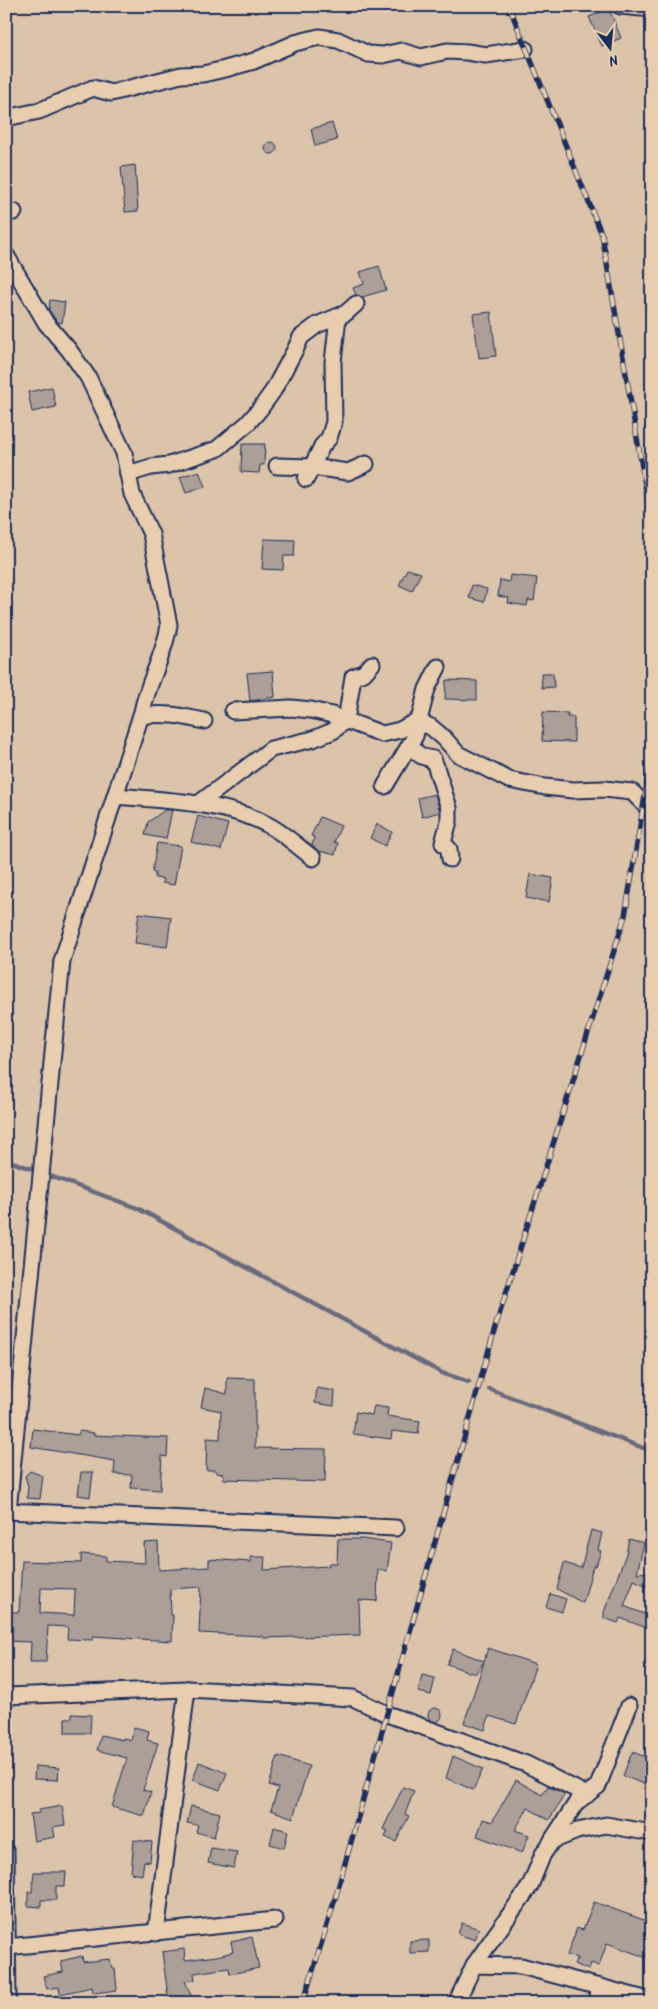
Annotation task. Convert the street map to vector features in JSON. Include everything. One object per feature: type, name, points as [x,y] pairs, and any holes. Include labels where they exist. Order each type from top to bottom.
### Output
[{"type":"street","points":[[620,6],[652,9]]},
{"type":"street","points":[[6,118],[39,111],[93,88],[110,93],[180,75],[203,74],[225,69],[254,61],[295,43],[319,37],[338,40],[368,54],[383,55],[401,52],[420,57],[447,51],[486,55],[524,50]]},
{"type":"street","points":[[6,255],[46,323],[69,350],[88,377],[124,454],[132,494],[150,534],[170,625],[158,665],[146,691],[140,716],[62,961],[7,1511],[396,1528]]},
{"type":"street","points":[[128,474],[151,467],[169,465],[217,449],[248,423],[273,391],[300,337],[317,325],[346,313],[356,304]]},
{"type":"street","points":[[309,473],[322,446],[329,438],[334,422],[333,370],[338,317]]},
{"type":"street","points":[[277,466],[309,473],[348,472],[366,464]]},
{"type":"street","points":[[198,804],[271,748],[313,739],[333,731],[346,720],[353,677],[364,673],[372,664]]},
{"type":"street","points":[[385,786],[415,736],[427,689],[438,668]]},
{"type":"street","points":[[233,712],[271,711],[291,708],[312,710],[346,720],[382,734],[400,730],[418,721]]},
{"type":"street","points":[[140,716],[156,713],[172,714],[204,721]]},
{"type":"street","points":[[418,721],[438,732],[458,754],[509,780],[545,788],[573,790],[604,789],[632,792],[647,807]]},
{"type":"street","points":[[411,744],[416,753],[421,757],[433,759],[435,764],[449,808],[449,821],[444,843],[449,849],[450,859]]},
{"type":"street","points":[[115,796],[198,804],[241,812],[268,824],[313,858]]},
{"type":"street","points":[[156,1932],[187,1690]]},
{"type":"street","points":[[6,1696],[187,1690],[353,1698],[387,1714],[526,1764],[587,1795]]},
{"type":"street","points":[[456,2003],[474,1965],[530,1886],[543,1854],[578,1802],[598,1786],[629,1706]]},
{"type":"street","points":[[552,1842],[572,1832],[606,1825],[652,1833]]},
{"type":"street","points":[[6,1852],[8,2003]]},
{"type":"street","points":[[7,1947],[275,1920]]},
{"type":"street","points":[[474,1965],[521,1966],[652,2001]]},
{"type":"street","points":[[596,2003],[600,1987]]},
{"type":"building","points":[[609,9],[621,38],[602,46],[589,17]]},
{"type":"building","points":[[332,123],[337,140],[315,146],[311,129]]},
{"type":"building","points":[[273,142],[276,143],[276,153],[269,154],[266,153],[265,146],[266,143]]},
{"type":"building","points":[[135,165],[138,211],[125,212],[121,167]]},
{"type":"building","points":[[379,266],[386,290],[362,297],[356,295],[353,288],[364,284],[360,272]]},
{"type":"building","points":[[50,300],[65,302],[62,323],[57,322],[49,310]]},
{"type":"building","points":[[491,312],[496,356],[479,358],[473,314]]},
{"type":"building","points":[[52,387],[56,407],[32,412],[28,392]]},
{"type":"building","points":[[242,444],[265,444],[264,465],[260,465],[259,473],[241,472]]},
{"type":"building","points":[[199,471],[205,487],[186,493],[180,477]]},
{"type":"building","points":[[264,539],[295,540],[294,556],[284,556],[283,570],[262,569]]},
{"type":"building","points":[[407,569],[421,573],[412,591],[399,585]]},
{"type":"building","points":[[510,575],[537,578],[534,601],[528,600],[527,606],[508,603],[509,598],[498,596],[500,580],[509,582]]},
{"type":"building","points":[[472,585],[487,589],[484,602],[469,598]]},
{"type":"building","points":[[273,671],[275,697],[250,701],[247,673]]},
{"type":"building","points":[[541,673],[553,673],[554,687],[542,688]]},
{"type":"building","points":[[446,680],[477,681],[477,700],[445,699]]},
{"type":"building","points":[[543,712],[568,713],[567,717],[574,717],[574,742],[542,741]]},
{"type":"building","points":[[435,794],[440,812],[422,817],[418,798]]},
{"type":"building","points":[[165,810],[172,810],[166,839],[145,835],[148,822]]},
{"type":"building","points":[[198,816],[228,824],[221,850],[191,842]]},
{"type":"building","points":[[320,817],[341,826],[334,842],[338,843],[335,855],[319,851],[312,846],[314,837],[311,836]]},
{"type":"building","points":[[377,824],[392,832],[385,846],[370,838]]},
{"type":"building","points":[[157,843],[181,846],[174,885],[162,883],[163,879],[155,878],[155,873],[152,872]]},
{"type":"building","points":[[530,874],[553,878],[549,902],[526,898]]},
{"type":"building","points":[[139,913],[171,917],[167,947],[135,943]]},
{"type":"building","points":[[227,1378],[255,1379],[255,1448],[326,1449],[325,1482],[224,1479],[224,1474],[216,1473],[216,1470],[206,1470],[207,1438],[220,1439],[221,1411],[201,1407],[205,1388],[227,1394]]},
{"type":"building","points":[[317,1388],[335,1391],[334,1406],[315,1403]]},
{"type":"building","points":[[374,1406],[388,1408],[387,1416],[420,1421],[418,1434],[392,1431],[391,1439],[353,1434],[356,1412],[372,1415]]},
{"type":"building","points":[[33,1429],[78,1435],[79,1431],[94,1433],[93,1435],[168,1438],[167,1457],[162,1456],[160,1490],[131,1488],[132,1475],[114,1474],[115,1461],[31,1447]]},
{"type":"building","points":[[30,1471],[43,1476],[40,1499],[27,1498],[28,1486],[25,1476]]},
{"type":"building","points":[[81,1472],[93,1472],[90,1497],[78,1495]]},
{"type":"building","points":[[591,1530],[602,1533],[598,1550],[601,1551],[596,1566],[593,1566],[583,1603],[557,1589],[564,1563],[581,1568]]},
{"type":"building","points":[[338,1539],[362,1539],[391,1543],[387,1571],[378,1569],[377,1601],[359,1600],[360,1635],[263,1638],[263,1636],[199,1633],[201,1587],[170,1589],[171,1615],[173,1615],[172,1641],[93,1636],[93,1640],[67,1639],[68,1627],[48,1626],[46,1662],[30,1662],[31,1642],[6,1641],[7,1612],[19,1612],[22,1561],[81,1563],[81,1554],[106,1556],[106,1561],[145,1563],[144,1543],[158,1542],[159,1570],[209,1567],[209,1559],[251,1562],[251,1557],[265,1557],[264,1570],[328,1566],[329,1563],[337,1563]],"holes":[[[41,1588],[75,1589],[74,1615],[40,1613]]]},
{"type":"building","points":[[629,1539],[644,1543],[637,1573],[652,1572],[652,1588],[634,1580],[624,1606],[652,1617],[652,1630],[620,1618],[618,1623],[604,1618],[604,1612],[626,1554]]},
{"type":"building","points":[[550,1594],[566,1599],[562,1612],[546,1607]]},
{"type":"building","points":[[488,1648],[536,1664],[516,1724],[489,1716],[485,1730],[464,1723],[484,1662],[475,1674],[447,1664],[453,1649],[484,1661]]},
{"type":"building","points":[[422,1675],[435,1678],[431,1695],[418,1692]]},
{"type":"building","points":[[432,1708],[438,1708],[442,1715],[438,1722],[432,1722],[428,1718],[428,1712]]},
{"type":"building","points":[[72,1714],[91,1715],[90,1733],[65,1733],[65,1718],[72,1718]]},
{"type":"building","points":[[134,1727],[149,1731],[147,1740],[158,1743],[143,1790],[151,1792],[144,1816],[112,1807],[127,1758],[97,1750],[101,1735],[131,1740]]},
{"type":"building","points":[[632,1752],[652,1759],[652,1787],[623,1776]]},
{"type":"building","points":[[278,1756],[309,1766],[293,1818],[271,1810],[278,1788],[269,1785]]},
{"type":"building","points":[[453,1756],[483,1769],[473,1790],[446,1778]]},
{"type":"building","points":[[199,1762],[227,1773],[220,1790],[193,1780]]},
{"type":"building","points":[[35,1766],[59,1768],[58,1780],[34,1779]]},
{"type":"building","points":[[516,1780],[542,1795],[548,1786],[565,1794],[549,1820],[528,1808],[515,1830],[529,1835],[522,1853],[477,1836],[483,1819],[492,1822]]},
{"type":"building","points":[[403,1787],[414,1791],[405,1814],[409,1816],[396,1842],[385,1837],[388,1831],[383,1829]]},
{"type":"building","points":[[62,1806],[65,1825],[53,1827],[55,1837],[34,1841],[30,1814],[39,1813],[39,1810]]},
{"type":"building","points":[[191,1806],[220,1813],[214,1837],[196,1832],[198,1825],[187,1823]]},
{"type":"building","points":[[274,1827],[288,1831],[284,1848],[270,1844]]},
{"type":"building","points":[[134,1840],[152,1842],[150,1862],[144,1861],[142,1875],[131,1873]]},
{"type":"building","points":[[211,1848],[237,1852],[234,1868],[208,1863]]},
{"type":"building","points":[[34,1872],[66,1872],[65,1886],[56,1886],[56,1900],[41,1900],[41,1907],[28,1906],[28,1892],[32,1892]]},
{"type":"building","points":[[594,1902],[652,1923],[652,1946],[647,1958],[607,1943],[599,1966],[591,1963],[589,1970],[574,1964],[577,1958],[567,1955],[577,1928],[583,1930]]},
{"type":"building","points":[[462,1923],[479,1929],[475,1940],[458,1934]]},
{"type":"building","points":[[252,1937],[259,1968],[230,1974],[229,1968],[194,1973],[195,1980],[185,1981],[194,2003],[169,2003],[162,1952],[184,1949],[185,1960],[217,1956],[233,1952],[231,1942]]},
{"type":"building","points":[[429,1940],[429,1952],[410,1953],[410,1941]]},
{"type":"building","points":[[82,1956],[83,1962],[110,1959],[112,1969],[115,1969],[117,1990],[93,1993],[92,1987],[60,1994],[59,1987],[47,1989],[43,1976],[63,1972],[61,1961]]},
{"type":"waterway","points":[[6,1160],[38,1171]]},
{"type":"waterway","points":[[45,1174],[137,1208],[442,1373],[469,1382]]},
{"type":"waterway","points":[[489,1389],[646,1449],[652,1453]]},
{"type":"railway","points":[[509,6],[602,235],[652,525]]},
{"type":"railway","points":[[303,2003],[335,1899],[495,1328],[625,916],[652,754]]}]
